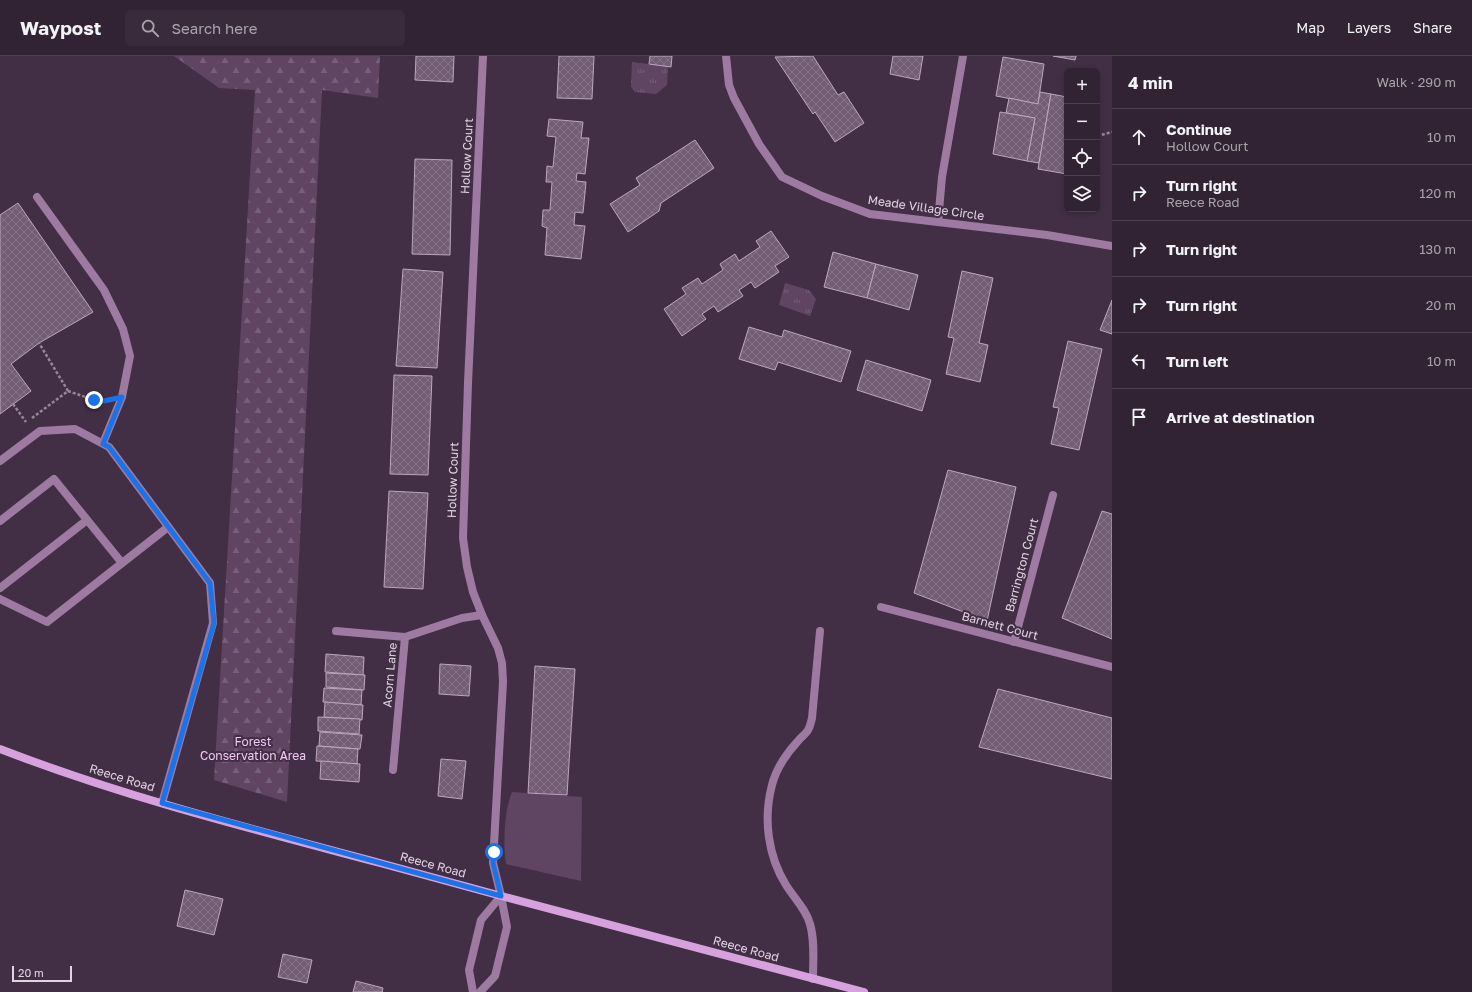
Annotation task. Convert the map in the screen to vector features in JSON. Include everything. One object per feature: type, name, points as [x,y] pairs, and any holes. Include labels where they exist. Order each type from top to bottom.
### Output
[{"type":"main road","name":"Reece Road","points":[[0,749],[92,782],[162,803],[501,896],[864,992]]},
{"type":"street","name":"Hollow Court","points":[[480,992],[495,976],[507,927],[493,863],[504,682],[502,663],[498,648],[482,616],[473,592],[469,577],[463,538],[468,383],[483,56]]},
{"type":"street","name":"Meade Village Circle","points":[[726,56],[729,85],[734,98],[759,144],[782,176],[822,196],[870,214],[1047,235],[1112,246]]},
{"type":"street","points":[[938,222],[942,177],[963,56]]},
{"type":"street","points":[[36,197],[104,290],[123,329],[130,356],[122,397],[103,444]]},
{"type":"street","points":[[0,461],[40,431],[75,429],[109,447],[210,583],[214,623],[162,803]]},
{"type":"street","points":[[0,521],[54,479],[122,563]]},
{"type":"street","name":"Barrington Court","points":[[1014,642],[1054,495]]},
{"type":"street","points":[[0,588],[88,520]]},
{"type":"street","points":[[0,599],[47,622],[168,527]]},
{"type":"street","name":"Barnett Court","points":[[881,607],[1112,668]]},
{"type":"street","name":"Acorn Lane","points":[[393,770],[405,637],[462,618],[482,616]]},
{"type":"street","points":[[813,979],[812,937],[810,925],[806,915],[786,885],[776,866],[769,840],[767,818],[772,785],[776,773],[789,752],[808,730],[812,718],[820,630]]},
{"type":"street","points":[[336,631],[405,637]]},
{"type":"street","points":[[473,992],[469,970],[481,920],[501,896]]},
{"type":"path","points":[[1100,135],[1112,132]]},
{"type":"path","points":[[39,343],[68,391],[94,400],[104,401],[122,397]]},
{"type":"path","points":[[21,426],[68,391]]},
{"type":"path","points":[[13,404],[26,422]]},
{"type":"green space","name":"Forest Conservation Area","points":[[174,56],[380,56],[378,98],[322,90],[287,802],[214,780],[255,90],[219,88]]},
{"type":"green space","points":[[632,62],[668,64],[667,85],[656,94],[635,92],[631,87]]},
{"type":"green space","points":[[785,283],[809,290],[816,299],[810,316],[779,305]]},
{"type":"green space","points":[[512,792],[582,797],[581,881],[506,864],[505,828],[507,808]]},
{"type":"building","points":[[416,56],[454,56],[453,82],[415,80]]},
{"type":"building","points":[[559,56],[594,56],[592,99],[557,98]]},
{"type":"building","points":[[650,56],[672,56],[671,67],[649,64]]},
{"type":"building","points":[[813,56],[838,95],[844,92],[864,123],[835,142],[815,112],[813,114],[775,57]]},
{"type":"building","points":[[893,56],[923,56],[919,80],[890,74]]},
{"type":"building","points":[[1053,56],[1076,56],[1075,60]]},
{"type":"building","points":[[1003,57],[1044,64],[1038,104],[996,96]]},
{"type":"building","points":[[1040,92],[1051,94],[1039,163],[1027,161],[1035,118],[1006,113],[1009,98],[1038,104]]},
{"type":"building","points":[[1051,94],[1064,96],[1064,173],[1038,169]]},
{"type":"building","points":[[1000,112],[1035,118],[1027,161],[993,154]]},
{"type":"building","points":[[549,119],[583,122],[581,138],[589,138],[585,174],[577,173],[576,181],[586,182],[583,213],[575,212],[574,225],[585,226],[581,259],[545,255],[547,228],[542,226],[543,210],[550,210],[552,182],[546,182],[547,166],[553,167],[556,137],[547,136]]},
{"type":"building","points":[[695,140],[714,168],[661,203],[659,211],[628,232],[610,204],[640,185],[636,178]]},
{"type":"building","points":[[415,159],[452,160],[450,255],[412,254]]},
{"type":"building","points":[[18,203],[93,312],[39,343],[11,364],[31,391],[0,414],[0,215]]},
{"type":"building","points":[[771,231],[789,257],[775,266],[779,272],[755,288],[751,282],[739,290],[743,296],[718,312],[714,306],[702,314],[706,319],[682,336],[664,309],[686,294],[682,288],[698,278],[702,284],[723,270],[720,264],[735,254],[739,261],[760,247],[756,241]]},
{"type":"building","points":[[833,252],[876,264],[867,298],[824,287]]},
{"type":"building","points":[[876,264],[918,275],[909,310],[867,298]]},
{"type":"building","points":[[403,269],[443,272],[437,368],[396,366]]},
{"type":"building","points":[[962,271],[993,278],[979,343],[988,345],[980,382],[946,374],[954,338],[948,337]]},
{"type":"building","points":[[1112,300],[1112,334],[1100,330]]},
{"type":"building","points":[[749,327],[782,337],[784,330],[851,351],[841,382],[778,362],[775,370],[739,359]]},
{"type":"building","points":[[1068,341],[1102,349],[1079,450],[1051,444],[1059,408],[1053,407]]},
{"type":"building","points":[[866,360],[931,380],[922,411],[857,390]]},
{"type":"building","points":[[394,375],[432,376],[428,475],[390,474]]},
{"type":"building","points":[[948,470],[1016,487],[987,621],[914,593]]},
{"type":"building","points":[[389,491],[428,493],[423,589],[384,587]]},
{"type":"building","points":[[1102,511],[1112,514],[1112,639],[1062,618]]},
{"type":"building","points":[[326,654],[364,657],[363,675],[325,672]]},
{"type":"building","points":[[440,664],[471,666],[469,696],[439,694]]},
{"type":"building","points":[[535,666],[575,669],[567,795],[528,793]]},
{"type":"building","points":[[326,673],[365,675],[364,690],[326,687]]},
{"type":"building","points":[[324,688],[362,690],[361,705],[323,702]]},
{"type":"building","points":[[998,689],[1112,718],[1112,779],[979,747]]},
{"type":"building","points":[[325,702],[363,705],[362,720],[324,717]]},
{"type":"building","points":[[318,717],[360,719],[359,734],[318,731]]},
{"type":"building","points":[[320,732],[362,735],[360,749],[319,746]]},
{"type":"building","points":[[317,746],[358,749],[357,764],[316,761]]},
{"type":"building","points":[[441,759],[466,761],[462,799],[438,796]]},
{"type":"building","points":[[321,761],[360,764],[359,782],[320,779]]},
{"type":"building","points":[[185,890],[223,899],[214,935],[177,926]]},
{"type":"building","points":[[283,954],[312,960],[307,983],[278,977]]},
{"type":"building","points":[[356,981],[383,988],[382,992],[353,992]]},
{"type":"route","points":[[94,400],[104,401],[122,397],[103,444],[109,447],[210,583],[214,623],[162,803],[501,896],[493,863],[494,852]]}]
